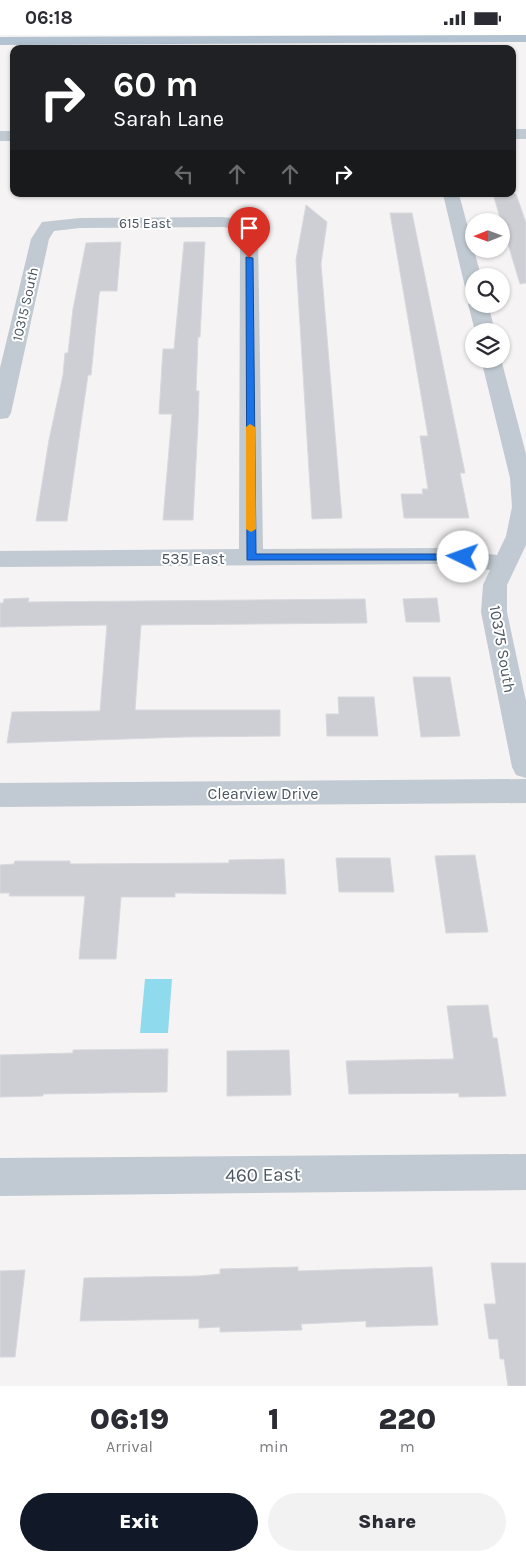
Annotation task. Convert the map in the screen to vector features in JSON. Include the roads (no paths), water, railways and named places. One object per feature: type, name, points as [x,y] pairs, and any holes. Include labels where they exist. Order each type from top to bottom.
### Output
[{"type":"main road","points":[[0,41],[257,38],[526,39]]},
{"type":"street","points":[[452,197],[469,268]]},
{"type":"street","name":"615 East","points":[[48,226],[80,223],[203,222],[242,225],[246,229],[249,239],[251,557]]},
{"type":"street","name":"10315 South","points":[[0,413],[40,239],[48,226]]},
{"type":"street","name":"10375 South","points":[[494,368],[521,478],[524,507],[518,536],[495,585],[494,612],[526,767]]},
{"type":"street","name":"535 East","points":[[0,559],[439,556],[463,557],[505,564]]},
{"type":"street","name":"Clearview Drive","points":[[0,795],[526,791]]},
{"type":"street","name":"460 East","points":[[0,1177],[526,1172]]},
{"type":"water","points":[[145,979],[172,979],[168,1033],[140,1033]]}]
